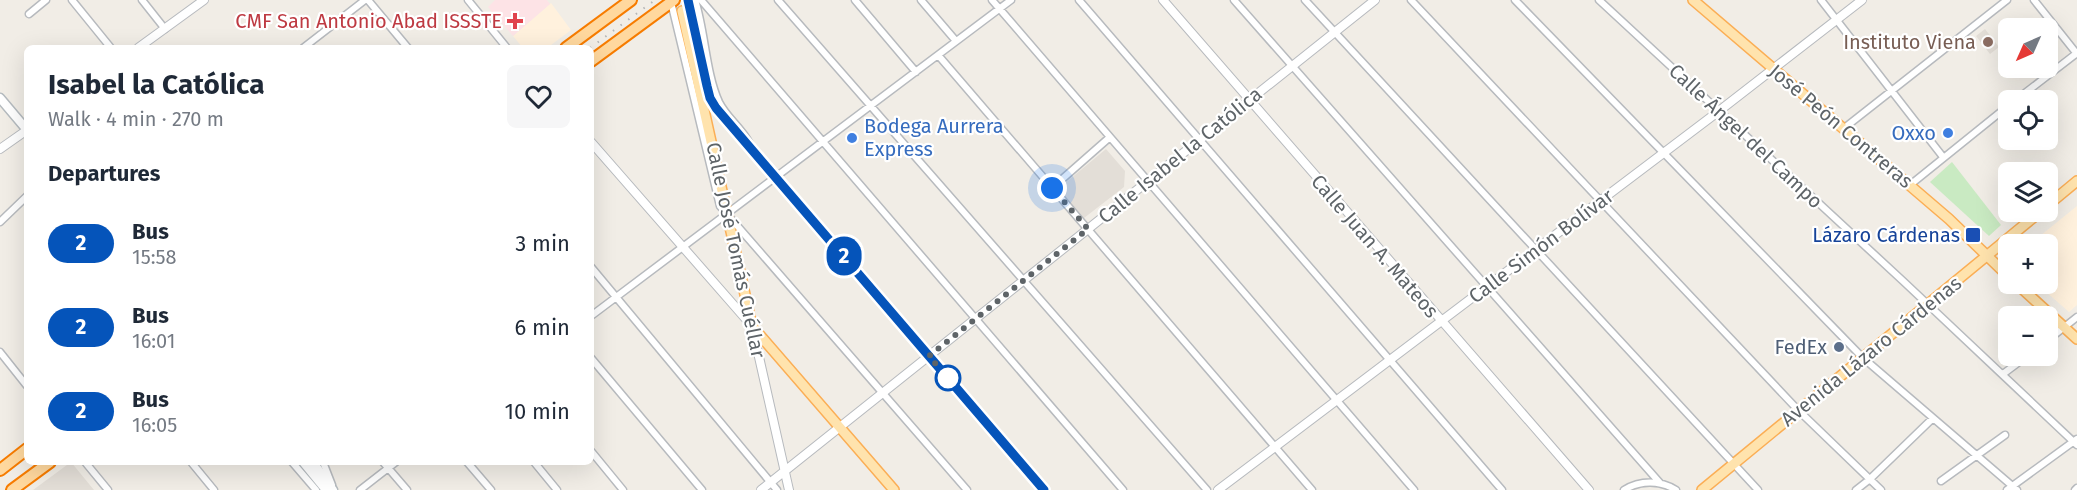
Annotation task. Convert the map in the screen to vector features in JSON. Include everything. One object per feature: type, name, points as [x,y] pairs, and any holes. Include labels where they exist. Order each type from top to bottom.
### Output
[{"type":"highway","points":[[570,45],[632,0]]},
{"type":"highway","points":[[594,60],[672,1]]},
{"type":"highway","points":[[0,470],[24,451]]},
{"type":"highway","points":[[12,490],[46,465]]},
{"type":"main road","name":"José Peón Contreras","points":[[1695,1],[1910,185],[1998,266]]},
{"type":"main road","name":"Calle José Tomás Cuéllar","points":[[689,5],[752,326]]},
{"type":"main road","name":"Calle José Tomás Cuéllar","points":[[689,5],[710,98],[723,117],[1044,490]]},
{"type":"main road","points":[[0,98],[24,126]]},
{"type":"main road","points":[[2058,197],[2077,181]]},
{"type":"main road","name":"Avenida Lázaro Cárdenas","points":[[1702,490],[2028,222]]},
{"type":"main road","points":[[2028,294],[2077,339]]},
{"type":"main road","points":[[752,326],[894,490]]},
{"type":"main road","points":[[306,465],[330,488]]},
{"type":"main road","points":[[315,465],[330,488]]},
{"type":"street","points":[[29,14],[46,0]]},
{"type":"street","points":[[72,0],[109,45]]},
{"type":"street","points":[[142,0],[165,29]]},
{"type":"street","points":[[142,45],[204,0]]},
{"type":"street","points":[[307,45],[367,0],[405,45]]},
{"type":"street","points":[[468,0],[505,45]]},
{"type":"street","points":[[701,0],[1123,490]]},
{"type":"street","points":[[778,0],[1207,490]]},
{"type":"street","points":[[855,0],[916,72]]},
{"type":"street","points":[[921,0],[956,41]]},
{"type":"street","points":[[992,0],[1414,490]]},
{"type":"street","points":[[594,314],[1011,0]]},
{"type":"street","points":[[1079,0],[1502,490]]},
{"type":"street","name":"Calle Juan A. Mateos","points":[[1163,0],[1589,490]]},
{"type":"street","points":[[1234,0],[1660,483]]},
{"type":"street","points":[[1305,0],[1758,490]]},
{"type":"street","name":"Calle Isabel la Católica","points":[[761,490],[1375,0]]},
{"type":"street","points":[[1411,0],[1798,410],[1881,490]]},
{"type":"street","points":[[1515,0],[1862,357],[1977,455],[2012,489],[2076,442]]},
{"type":"street","name":"Calle Ángel del Campo","points":[[1599,0],[2076,442]]},
{"type":"street","points":[[1821,0],[1943,157]]},
{"type":"street","name":"Calle Simón Bolívar","points":[[1218,490],[1664,153],[1862,0]]},
{"type":"street","points":[[1844,129],[2007,0]]},
{"type":"street","points":[[2029,90],[2077,54],[2034,0]]},
{"type":"street","points":[[672,1],[720,206],[967,490]]},
{"type":"street","points":[[938,55],[1312,490]]},
{"type":"street","points":[[1910,185],[1998,114]]},
{"type":"street","points":[[0,150],[24,132]]},
{"type":"street","points":[[1052,188],[1110,137]]},
{"type":"street","points":[[594,145],[752,326]]},
{"type":"street","points":[[0,222],[24,199]]},
{"type":"street","points":[[594,271],[777,490]]},
{"type":"street","points":[[2058,332],[2077,317]]},
{"type":"street","name":"Calle José Tomás Cuéllar","points":[[752,326],[789,490]]},
{"type":"street","points":[[0,352],[24,382]]},
{"type":"street","points":[[594,362],[702,490]]},
{"type":"street","points":[[2003,374],[2014,366]]},
{"type":"street","points":[[1856,490],[1933,418]]},
{"type":"street","points":[[1941,481],[2005,435]]},
{"type":"street","points":[[594,455],[623,490]]},
{"type":"street","points":[[87,465],[108,490]]},
{"type":"street","points":[[193,465],[214,490]]},
{"type":"street","points":[[295,465],[316,490]]},
{"type":"street","points":[[323,465],[330,488]]},
{"type":"street","points":[[360,490],[386,465],[407,490]]},
{"type":"street","points":[[470,465],[491,490]]},
{"type":"street","points":[[536,465],[557,490]]},
{"type":"street","points":[[1624,490],[1639,483],[1660,483],[1676,490]]},
{"type":"shaded area","name":"CMF San Antonio Abad ISSSTE","points":[[495,0],[547,0],[550,4],[513,36],[488,7]]},
{"type":"shaded area","points":[[551,3],[571,30],[551,45],[520,45],[513,36]]},
{"type":"shaded area","name":"Instituto Viena","points":[[1985,29],[1998,48],[1990,54],[1976,36]]},
{"type":"shaded area","points":[[1106,149],[1125,171],[1124,187],[1084,218],[1058,189]]},
{"type":"shaded area","points":[[2077,206],[2077,305],[2069,312],[2048,294],[2058,294],[2058,234],[2042,234]]},
{"type":"shaded area","points":[[67,465],[73,465],[94,490],[33,490]]},
{"type":"green space","name":"Lázaro Cárdenas","points":[[1952,162],[2001,225],[1989,236],[1930,182]]},
{"type":"railway","points":[[594,45],[655,0]]},
{"type":"bus line","name":"2","points":[[688,0],[710,98],[716,108],[1044,490]]},
{"type":"place","name":"CMF San Antonio Abad ISSSTE","points":[[515,21]]},
{"type":"place","name":"Instituto Viena","points":[[1988,42]]},
{"type":"place","name":"Oxxo","points":[[1948,133]]},
{"type":"place","name":"Bodega Aurrera Express","points":[[852,138]]},
{"type":"place","name":"Lázaro Cárdenas","points":[[1973,235]]},
{"type":"place","name":"FedEx","points":[[1839,347]]},
{"type":"route","points":[[948,378],[952,383],[929,356],[1088,229],[1052,188]]}]
